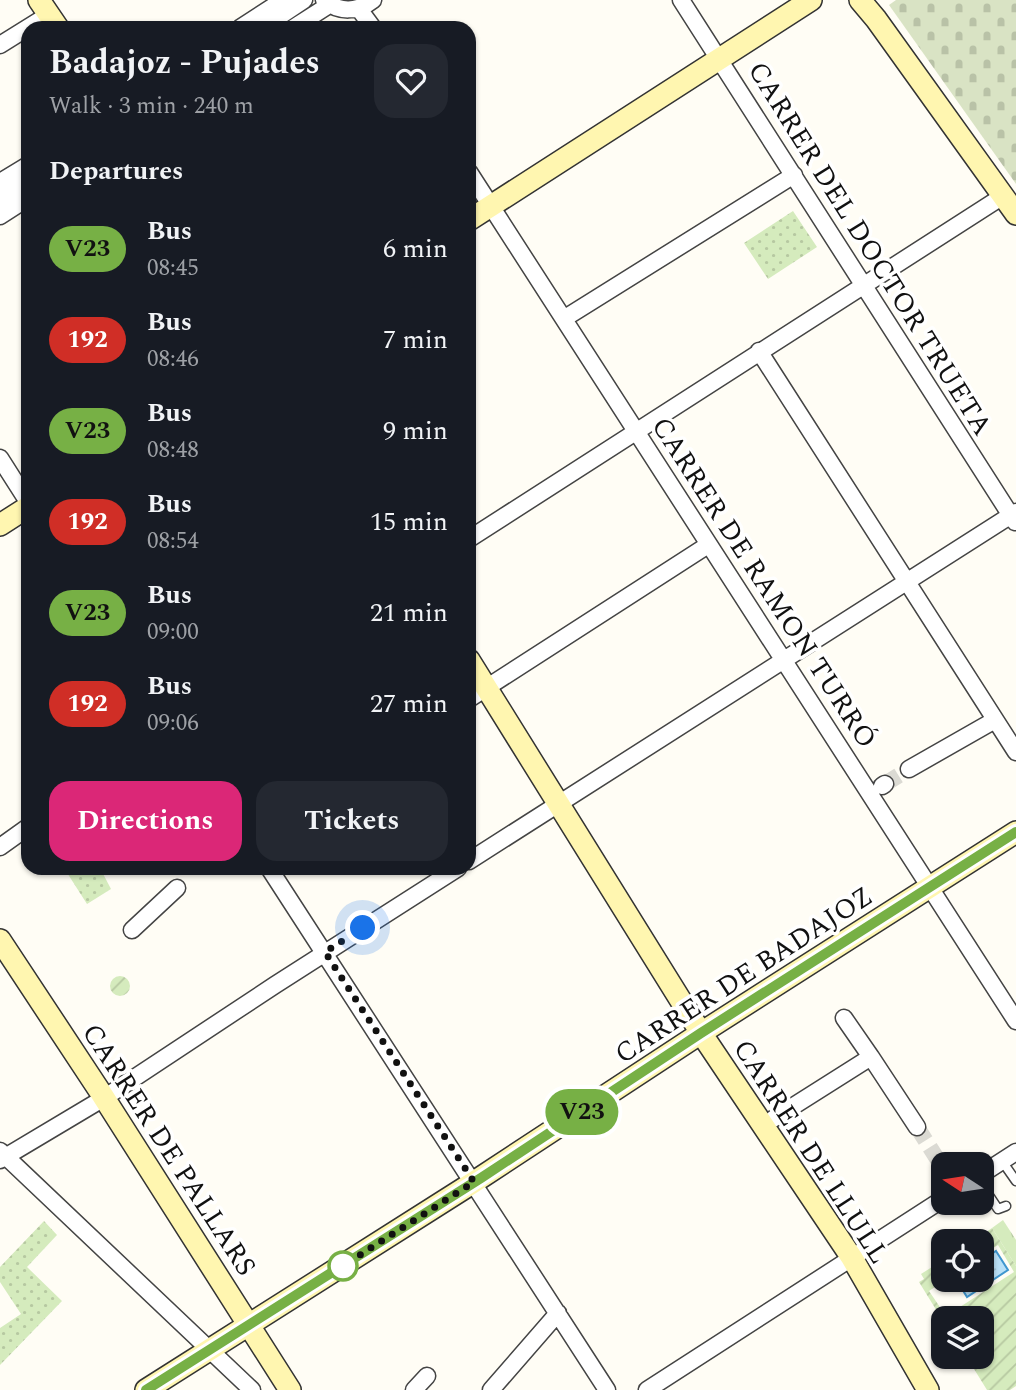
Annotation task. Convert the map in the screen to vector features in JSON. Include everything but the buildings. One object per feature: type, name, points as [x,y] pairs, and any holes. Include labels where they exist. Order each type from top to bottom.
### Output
[{"type":"street","points":[[251,21],[283,0]]},
{"type":"street","points":[[272,21],[304,0]]},
{"type":"street","name":"CARRER DEL DOCTOR TRUETA","points":[[681,0],[862,286],[1014,517]]},
{"type":"street","points":[[476,215],[811,0]]},
{"type":"street","points":[[302,21],[327,2],[346,10],[366,4],[371,21]]},
{"type":"street","points":[[870,5],[1016,214]]},
{"type":"street","points":[[0,45],[21,31]]},
{"type":"street","points":[[0,182],[21,169]]},
{"type":"street","points":[[565,318],[793,175]]},
{"type":"street","name":"CARRER DE RAMON TURRÓ","points":[[476,182],[1016,1021]]},
{"type":"street","points":[[0,199],[21,186]]},
{"type":"street","points":[[476,534],[1003,196]]},
{"type":"street","points":[[0,216],[21,202]]},
{"type":"street","points":[[759,351],[1016,752]]},
{"type":"street","points":[[0,458],[21,492]]},
{"type":"street","points":[[0,525],[21,509]]},
{"type":"street","points":[[476,857],[907,581],[1014,517]]},
{"type":"street","points":[[478,693],[708,545]]},
{"type":"street","name":"CARRER DE LLULL","points":[[478,693],[558,804],[701,1033],[852,1258],[928,1390]]},
{"type":"street","points":[[909,769],[995,720]]},
{"type":"street","points":[[0,847],[21,832]]},
{"type":"street","name":"CARRER DE BADAJOZ","points":[[146,1390],[1016,832]]},
{"type":"street","points":[[275,875],[607,1390]]},
{"type":"street","points":[[253,1390],[2,1156],[104,1098],[447,875]]},
{"type":"street","points":[[132,930],[177,888]]},
{"type":"street","name":"CARRER DE PALLARS","points":[[0,940],[290,1390]]},
{"type":"street","points":[[844,1018],[917,1127]]},
{"type":"street","points":[[773,1119],[871,1057]]},
{"type":"street","points":[[994,1166],[1009,1157]]},
{"type":"street","points":[[647,1390],[931,1207]]},
{"type":"street","points":[[491,1390],[558,1313]]},
{"type":"street","points":[[414,1390],[427,1376]]},
{"type":"lane","points":[[1009,1157],[1016,1181]]},
{"type":"lane","points":[[994,1204],[998,1210]]},
{"type":"green space","points":[[896,0],[1016,0],[1016,184],[889,5]]},
{"type":"green space","points":[[793,211],[817,247],[768,279],[744,243]]},
{"type":"green space","points":[[68,875],[104,875],[111,889],[87,904]]},
{"type":"green space","points":[[120,976],[127,979],[130,986],[127,993],[120,996],[113,993],[110,986],[113,979]]},
{"type":"green space","points":[[1003,1220],[1016,1240],[1016,1266],[994,1229],[992,1228]]},
{"type":"green space","points":[[44,1221],[57,1235],[27,1267],[62,1301],[0,1365],[0,1328],[21,1314],[0,1282],[0,1267]]},
{"type":"green space","points":[[994,1231],[1016,1266],[1016,1386],[1010,1390],[987,1390],[974,1369],[994,1369],[994,1306],[961,1306],[983,1292],[994,1292],[994,1285],[1014,1272],[998,1245],[994,1248]]},
{"type":"green space","points":[[931,1268],[931,1290],[929,1291],[939,1306],[934,1306],[919,1282],[924,1279],[921,1274]]},
{"type":"water","points":[[996,1251],[1008,1270],[994,1279]]},
{"type":"tunnel","points":[[885,784],[909,769]]},
{"type":"tunnel","points":[[917,1127],[933,1152]]},
{"type":"bus line","name":"V23","points":[[146,1390],[481,1178],[701,1033],[895,911],[936,881],[1016,832]]},
{"type":"route","points":[[343,1266],[341,1267],[474,1182],[325,952],[363,928]]}]
